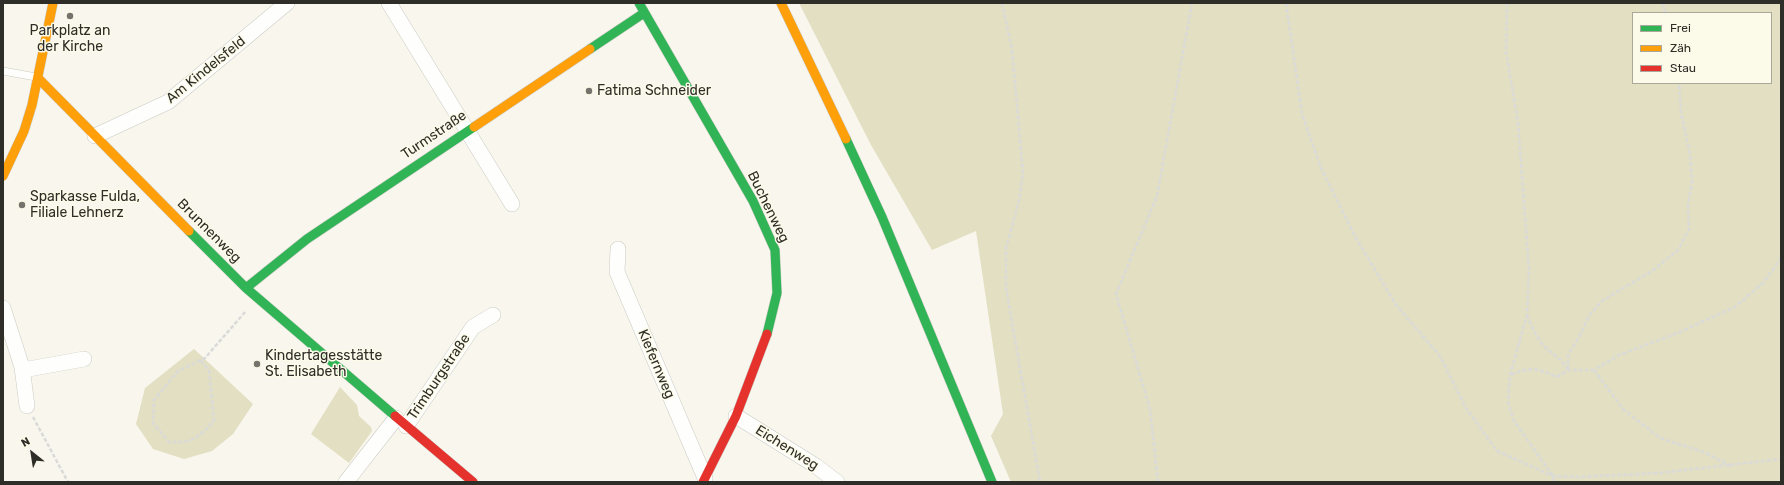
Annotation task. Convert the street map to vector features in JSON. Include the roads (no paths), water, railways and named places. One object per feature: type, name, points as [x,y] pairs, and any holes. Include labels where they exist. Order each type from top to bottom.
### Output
[{"type":"street","points":[[3,176],[24,131],[38,78],[53,3]]},
{"type":"street","name":"Am Kindelsfeld","points":[[95,136],[168,102],[287,3]]},
{"type":"street","points":[[389,3],[512,204]]},
{"type":"street","name":"Buchenweg","points":[[639,3],[753,201],[775,250],[777,292],[766,343],[736,416],[704,480]]},
{"type":"street","points":[[781,3],[882,217],[992,482]]},
{"type":"street","name":"Turmstraße","points":[[246,288],[307,238],[644,13]]},
{"type":"street","name":"Brunnenweg","points":[[38,78],[256,298],[473,482]]},
{"type":"street","name":"Kiefernweg","points":[[618,249],[616,272],[704,480]]},
{"type":"street","points":[[3,308],[23,370],[27,406]]},
{"type":"street","name":"Trimburgstraße","points":[[346,482],[401,422],[474,327],[493,315]]},
{"type":"street","points":[[23,370],[84,359]]},
{"type":"street","name":"Eichenweg","points":[[736,416],[816,466],[837,482]]},
{"type":"lane","points":[[3,71],[38,78]]},
{"type":"place","name":"Parkplatz an der Kirche","points":[[70,16]]},
{"type":"place","name":"Fatima Schneider","points":[[589,91]]},
{"type":"place","name":"Sparkasse Fulda, Filiale Lehnerz","points":[[22,205]]},
{"type":"place","name":"Kindertagesstätte St. Elisabeth","points":[[257,364]]}]
